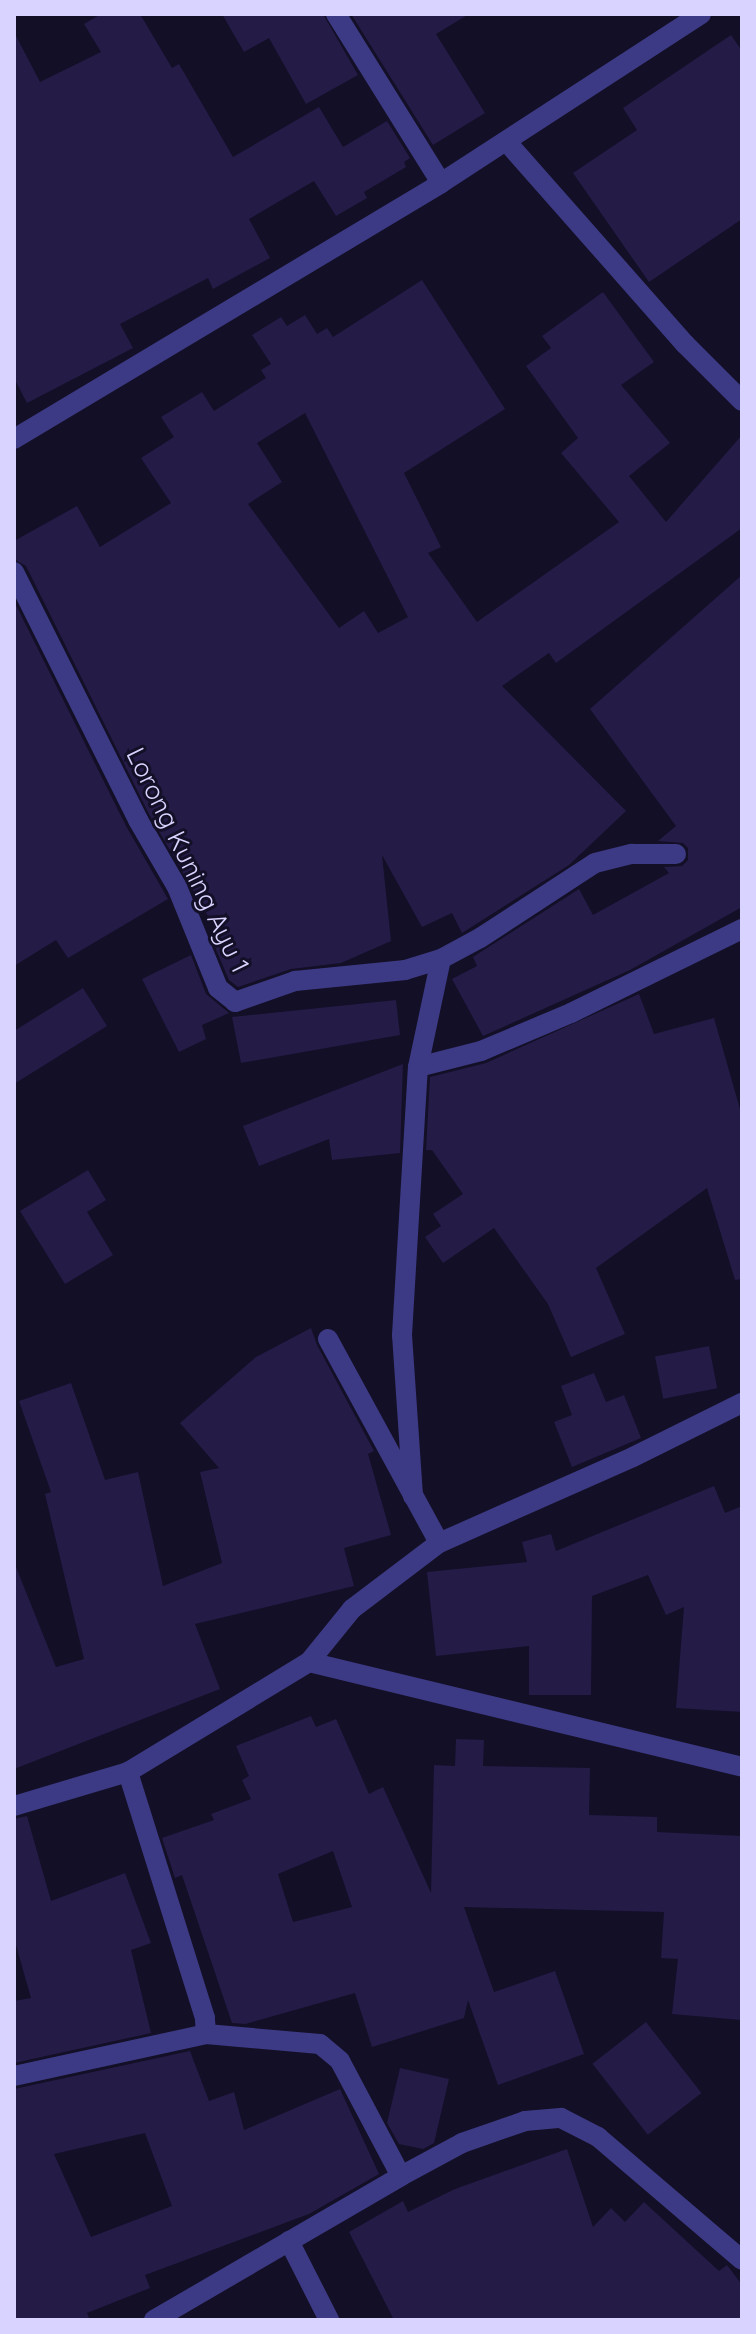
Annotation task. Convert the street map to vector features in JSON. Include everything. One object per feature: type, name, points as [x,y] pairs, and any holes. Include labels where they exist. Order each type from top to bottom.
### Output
[{"type":"street","points":[[336,14],[441,183]]},
{"type":"street","points":[[14,439],[441,183],[701,14]]},
{"type":"street","points":[[506,141],[685,344],[742,401]]},
{"type":"street","name":"Lorong Kuning Ayu 1","points":[[14,572],[188,915],[218,988],[235,1002],[295,981],[405,970],[441,959],[480,938],[595,863],[632,854],[676,854]]},
{"type":"street","points":[[418,1067],[481,1051],[571,1013],[742,929]]},
{"type":"street","points":[[413,1496],[402,1335],[418,1067],[441,959]]},
{"type":"street","points":[[328,1339],[439,1543]]},
{"type":"street","points":[[14,1806],[128,1772],[309,1662],[352,1609],[439,1543],[633,1457],[742,1403]]},
{"type":"street","points":[[309,1662],[742,1767]]},
{"type":"street","points":[[128,1772],[205,2018],[206,2034]]},
{"type":"street","points":[[14,2076],[206,2034],[320,2044],[340,2061],[401,2176]]},
{"type":"street","points":[[154,2320],[401,2176],[487,2134],[525,2121],[561,2118],[598,2137],[742,2260]]},
{"type":"street","points":[[289,2241],[329,2320]]},
{"type":"building","points":[[101,14],[140,14],[172,68],[179,64],[233,157],[319,107],[343,147],[387,121],[410,158],[404,162],[406,167],[364,192],[367,198],[336,216],[314,181],[249,219],[270,258],[213,289],[208,278],[120,324],[133,348],[27,403],[14,378],[14,32],[40,82],[101,52],[84,24]]},
{"type":"building","points":[[222,14],[323,14],[358,75],[306,104],[269,38],[244,52]]},
{"type":"building","points":[[351,14],[469,14],[436,34],[485,113],[433,145]]},
{"type":"building","points":[[731,35],[742,51],[742,219],[649,282],[573,173],[637,130],[623,108]]},
{"type":"building","points":[[422,280],[505,409],[404,473],[441,547],[428,553],[477,622],[619,522],[561,453],[578,438],[526,366],[551,348],[542,336],[603,292],[654,362],[621,385],[670,443],[629,476],[666,522],[742,435],[742,528],[556,663],[549,653],[502,686],[626,811],[569,865],[462,933],[452,913],[422,927],[382,855],[391,941],[341,963],[291,969],[238,987],[229,980],[212,940],[220,937],[149,814],[26,566],[14,559],[14,541],[77,506],[100,547],[171,503],[141,458],[174,437],[161,417],[202,392],[214,411],[266,378],[261,370],[271,364],[252,335],[281,317],[287,326],[305,315],[317,334],[327,328],[333,337]],"holes":[[[305,413],[408,617],[378,633],[364,611],[339,628],[248,504],[282,482],[257,443]]]},
{"type":"building","points":[[742,575],[742,907],[630,970],[483,1036],[452,979],[477,966],[473,957],[579,889],[593,915],[669,873],[664,867],[682,866],[688,860],[688,848],[683,843],[658,841],[676,826],[590,709]]},
{"type":"building","points":[[14,601],[126,826],[168,899],[68,958],[56,940],[14,966]]},
{"type":"building","points":[[191,955],[206,994],[229,1013],[202,1025],[206,1039],[179,1052],[142,979]]},
{"type":"building","points":[[83,988],[107,1026],[14,1084],[14,1031]]},
{"type":"building","points":[[639,994],[654,1034],[714,1018],[742,1116],[742,1279],[735,1280],[707,1188],[596,1268],[625,1334],[571,1357],[548,1304],[494,1228],[443,1263],[425,1237],[441,1226],[433,1214],[463,1194],[432,1150],[426,1150],[430,1077],[486,1063]]},
{"type":"building","points":[[396,1000],[400,1035],[241,1063],[232,1017]]},
{"type":"building","points":[[403,1064],[400,1153],[332,1160],[329,1139],[259,1166],[243,1126]]},
{"type":"building","points":[[88,1170],[106,1200],[87,1212],[113,1255],[65,1284],[20,1211]]},
{"type":"building","points":[[311,1328],[317,1345],[374,1451],[368,1454],[391,1535],[344,1548],[354,1586],[195,1624],[220,1689],[14,1769],[14,1562],[56,1667],[84,1659],[45,1494],[51,1492],[19,1401],[71,1383],[105,1480],[138,1472],[163,1586],[222,1563],[200,1472],[219,1468],[180,1423],[256,1357]]},
{"type":"building","points":[[709,1346],[717,1388],[663,1399],[655,1356]]},
{"type":"building","points":[[594,1373],[606,1402],[624,1395],[641,1438],[572,1467],[554,1422],[572,1415],[561,1386]]},
{"type":"building","points":[[714,1486],[725,1513],[742,1506],[742,1712],[676,1708],[684,1607],[666,1615],[648,1575],[592,1596],[591,1695],[529,1695],[529,1646],[436,1656],[427,1572],[527,1562],[522,1542],[551,1534],[556,1551]]},
{"type":"building","points":[[311,1716],[316,1727],[336,1719],[369,1794],[383,1787],[431,1893],[434,1765],[455,1766],[456,1739],[484,1740],[483,1766],[590,1768],[589,1815],[657,1817],[657,1832],[742,1836],[742,2020],[672,2014],[678,1959],[661,1958],[664,1912],[464,1907],[494,1992],[555,1971],[584,2054],[498,2085],[468,2000],[464,2018],[372,2047],[355,1993],[245,2024],[232,2023],[182,1875],[175,1878],[162,1838],[214,1820],[211,1814],[251,1799],[242,1780],[249,1776],[236,1746]],"holes":[[[333,1851],[352,1907],[293,1922],[278,1874]]]},
{"type":"building","points":[[27,1816],[51,1901],[125,1873],[151,1943],[131,1950],[151,2033],[14,2063],[14,2001],[31,1998],[14,1938],[14,1819]]},
{"type":"building","points":[[646,2022],[701,2093],[648,2135],[592,2064]]},
{"type":"building","points":[[190,2051],[209,2101],[234,2092],[244,2130],[340,2089],[379,2174],[309,2214],[145,2275],[150,2288],[87,2313],[90,2320],[14,2320],[14,2089]],"holes":[[[145,2133],[172,2206],[91,2237],[54,2154]]]},
{"type":"building","points":[[400,2068],[449,2079],[434,2143],[423,2149],[399,2144],[387,2123]]},
{"type":"building","points":[[567,2149],[593,2227],[611,2208],[625,2222],[644,2202],[719,2271],[727,2265],[742,2285],[742,2320],[394,2320],[349,2232],[403,2201],[408,2212],[455,2189]]}]
